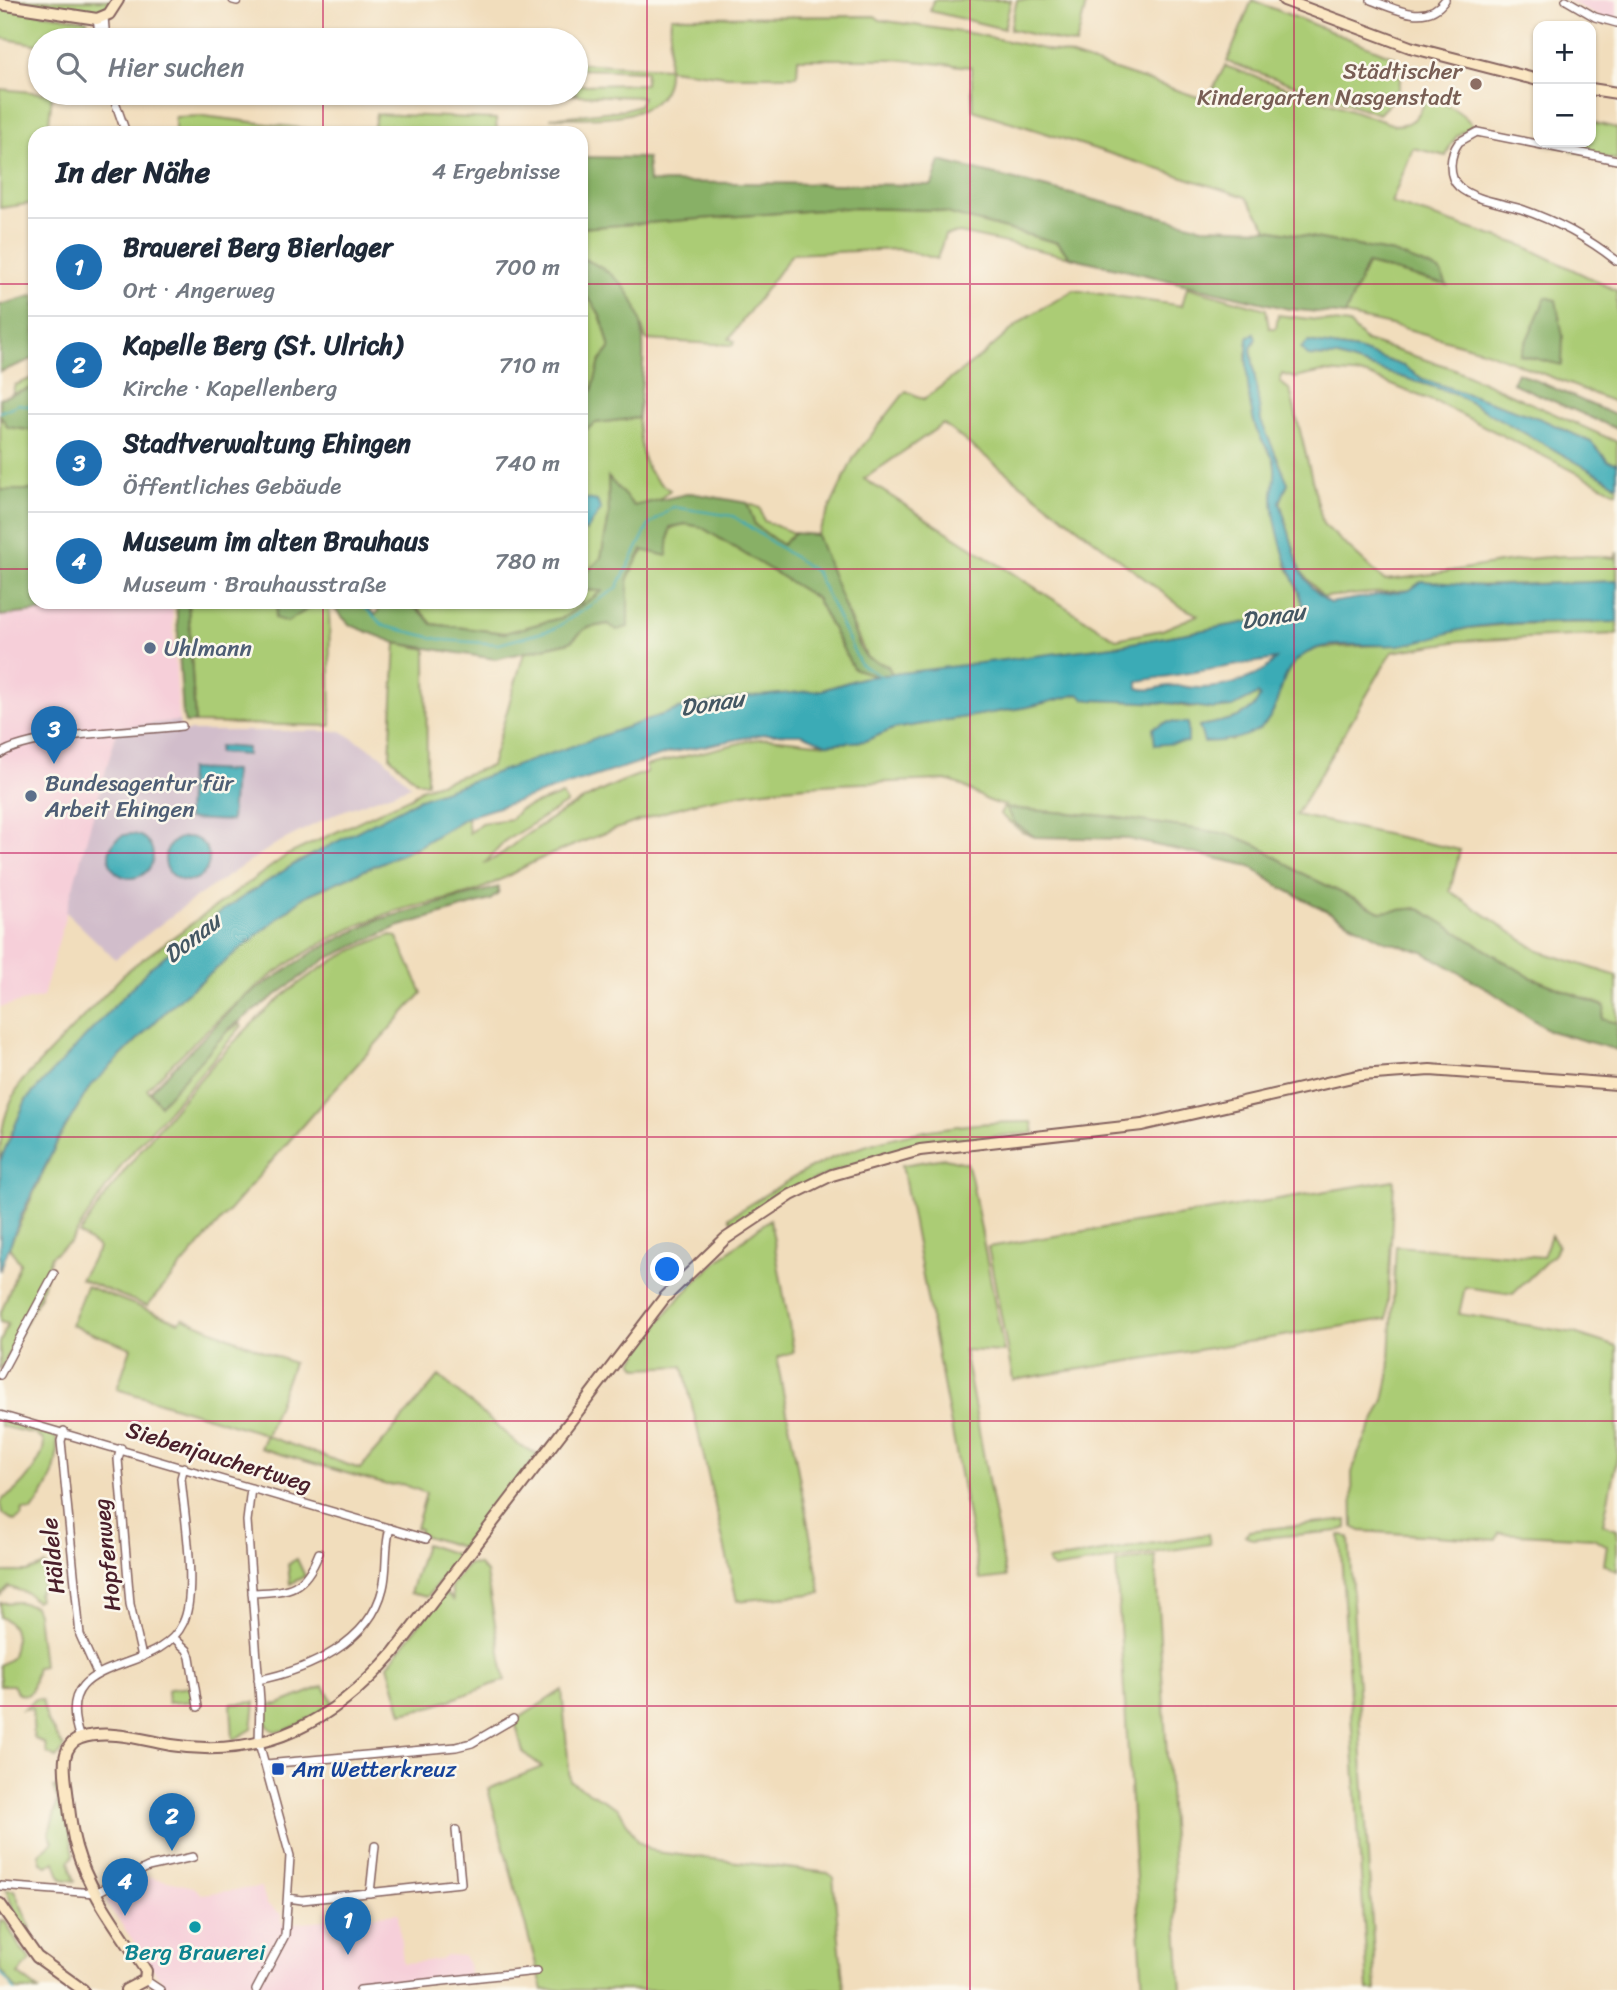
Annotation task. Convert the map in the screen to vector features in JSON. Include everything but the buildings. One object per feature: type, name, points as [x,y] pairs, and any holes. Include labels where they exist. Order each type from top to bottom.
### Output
[{"type":"street","points":[[101,28],[101,18],[118,0]]},
{"type":"street","points":[[1284,0],[1433,54],[1533,79]]},
{"type":"street","points":[[1297,0],[1311,11]]},
{"type":"street","points":[[1371,0],[1418,15],[1437,9],[1445,0]]},
{"type":"street","points":[[1566,0],[1595,17],[1617,23]]},
{"type":"street","points":[[0,4],[101,18]]},
{"type":"street","points":[[101,18],[104,28]]},
{"type":"street","points":[[1596,90],[1617,93]]},
{"type":"street","points":[[113,105],[122,126]]},
{"type":"street","points":[[1617,160],[1477,132],[1467,136],[1455,147],[1452,171],[1457,186],[1465,191],[1544,217],[1587,240],[1617,261]]},
{"type":"street","points":[[1571,151],[1572,147]]},
{"type":"street","points":[[0,754],[15,746],[42,741],[182,726]]},
{"type":"street","points":[[145,1980],[146,1971],[95,1893],[75,1845],[64,1765],[65,1754],[79,1738],[112,1735],[208,1748],[260,1743],[314,1722],[348,1700],[371,1678],[665,1297],[725,1239],[791,1195],[832,1175],[920,1150],[1142,1125],[1361,1075],[1430,1070],[1617,1084]]},
{"type":"street","points":[[0,1375],[54,1274]]},
{"type":"street","name":"Siebenjauchertweg","points":[[0,1415],[64,1431],[426,1539]]},
{"type":"street","name":"Häldele","points":[[64,1431],[61,1441],[80,1635],[97,1673]]},
{"type":"street","name":"Hopfenweg","points":[[121,1448],[118,1459],[127,1574],[142,1657]]},
{"type":"street","points":[[79,1738],[73,1718],[75,1699],[82,1686],[97,1673],[164,1647],[174,1638],[185,1620],[190,1594],[181,1478],[184,1468]]},
{"type":"street","points":[[251,1488],[247,1521],[260,1743],[290,1856],[282,1944],[256,1990]]},
{"type":"street","points":[[258,1680],[298,1671],[340,1647],[370,1616],[382,1591],[390,1528]]},
{"type":"street","points":[[252,1593],[288,1590],[300,1584],[310,1575],[318,1553]]},
{"type":"street","points":[[174,1638],[187,1650],[190,1657],[198,1707]]},
{"type":"street","points":[[266,1764],[456,1747],[472,1744],[513,1719]]},
{"type":"street","points":[[288,1898],[370,1893],[461,1883],[456,1830]]},
{"type":"street","points":[[370,1893],[375,1846]]},
{"type":"street","points":[[0,1886],[95,1893],[148,1867],[193,1857]]},
{"type":"street","points":[[0,1904],[37,1957],[83,1990]]},
{"type":"street","points":[[360,1990],[537,1971]]},
{"type":"street","points":[[126,1990],[145,1980]]},
{"type":"street","points":[[145,1980],[160,1990]]},
{"type":"shaded area","points":[[1566,0],[1617,0],[1617,23],[1609,22]]},
{"type":"shaded area","points":[[58,609],[172,609],[179,721],[118,727],[43,997],[0,1007],[0,616]]},
{"type":"shaded area","points":[[179,721],[181,731],[341,731],[381,755],[411,786],[337,813],[274,845],[195,898],[115,959],[66,912],[118,727]]},
{"type":"shaded area","points":[[137,1874],[194,1887],[201,1894],[261,1887],[267,1904],[282,1915],[282,1924],[398,1913],[403,1963],[439,1960],[446,1955],[463,1956],[468,1964],[470,1977],[355,1990],[217,1990],[206,1981],[181,1990],[168,1990],[107,1904],[107,1894],[113,1884]]},
{"type":"green space","points":[[4,0],[118,0],[104,17]]},
{"type":"green space","points":[[933,0],[1011,0],[1004,29],[930,11]]},
{"type":"green space","points":[[1017,0],[1087,0],[1076,45],[1010,29]]},
{"type":"green space","points":[[1252,0],[1395,57],[1400,74],[1396,94],[1379,114],[1227,62]]},
{"type":"green space","points":[[0,7],[87,20],[88,28],[28,28],[28,43],[0,38]]},
{"type":"green space","points":[[875,16],[880,20],[975,34],[1066,54],[1207,100],[1225,66],[1394,125],[1406,124],[1414,119],[1425,101],[1439,102],[1453,108],[1474,127],[1456,137],[1446,156],[1413,148],[1391,203],[1524,246],[1617,291],[1617,403],[1485,351],[1345,315],[1367,264],[1446,284],[1394,253],[1268,229],[1246,197],[973,110],[971,67],[894,59],[798,59],[797,76],[727,76],[668,69],[665,88],[656,101],[643,109],[606,117],[550,118],[623,110],[639,105],[643,97],[588,95],[588,85],[645,84],[646,71],[588,69],[588,64],[668,68],[671,17]]},
{"type":"green space","points":[[0,89],[28,92],[28,105],[51,105],[49,126],[28,126],[28,204],[0,208]]},
{"type":"green space","points":[[376,114],[496,119],[496,126],[374,126]]},
{"type":"green space","points":[[203,116],[284,126],[175,126],[175,117]]},
{"type":"green space","points":[[1596,123],[1617,128],[1617,160],[1571,151],[1572,147],[1596,147]]},
{"type":"green space","points":[[588,157],[647,158],[649,182],[932,185],[940,161],[1202,227],[1268,229],[1394,253],[1440,271],[1447,285],[1367,264],[1345,315],[1289,309],[1070,257],[1058,243],[935,210],[845,208],[588,227]]},
{"type":"green space","points":[[845,208],[935,210],[1058,243],[1070,257],[960,233],[945,235],[937,259],[900,249],[792,254],[729,339],[735,341],[733,345],[646,340],[637,312],[625,290],[608,272],[588,261],[588,227]]},
{"type":"green space","points":[[588,261],[606,270],[623,286],[635,304],[641,324],[643,369],[638,418],[596,423],[588,428],[588,392],[592,391],[600,361],[610,349],[604,325],[588,299]]},
{"type":"green space","points":[[1187,287],[1266,309],[1269,328],[1276,328],[1278,315],[1349,324],[1366,341],[1452,368],[1617,442],[1617,463],[1608,461],[1591,442],[1541,419],[1423,379],[1403,366],[1358,350],[1308,342],[1308,356],[1338,357],[1453,393],[1617,485],[1617,493],[1440,404],[1367,375],[1323,372],[1295,378],[1282,374],[1280,382],[1290,390],[1323,524],[1384,580],[1556,556],[1615,558],[1617,552],[1617,581],[1467,586],[1422,581],[1410,590],[1323,597],[1300,570],[1280,502],[1288,483],[1261,422],[1251,349],[1256,338],[1246,353],[1250,403],[1256,429],[1274,460],[1276,477],[1273,495],[1287,566],[1302,595],[1304,612],[1121,645],[893,676],[888,666],[867,658],[827,566],[817,535],[854,457],[906,391],[924,399],[984,354],[1024,319],[1074,290],[1182,306]],"holes":[[[943,424],[1180,606],[1198,615],[1162,630],[1116,639],[864,479]]]},
{"type":"green space","points":[[28,297],[28,361],[0,372],[0,305]]},
{"type":"green space","points":[[1546,297],[1556,300],[1563,336],[1562,365],[1520,355]]},
{"type":"green space","points":[[588,299],[604,325],[610,349],[600,361],[592,391],[588,392]]},
{"type":"green space","points":[[1517,372],[1617,416],[1617,429],[1512,383]]},
{"type":"green space","points":[[28,380],[28,389],[12,394],[15,385]]},
{"type":"green space","points":[[28,389],[28,430],[8,427],[0,415],[0,398]]},
{"type":"green space","points":[[0,415],[8,427],[28,430],[28,490],[0,490]]},
{"type":"green space","points":[[638,418],[647,468],[670,490],[659,500],[634,506],[608,478],[609,516],[601,559],[588,571],[588,428],[596,423]]},
{"type":"green space","points":[[608,477],[634,506],[691,493],[747,503],[755,525],[782,545],[794,533],[817,535],[861,650],[867,658],[888,666],[893,676],[876,676],[853,668],[816,598],[701,527],[686,524],[670,527],[667,556],[642,550],[628,578],[628,627],[617,630],[608,624],[586,628],[570,642],[495,659],[396,643],[350,625],[335,609],[369,609],[375,615],[379,609],[415,609],[432,624],[505,633],[564,617],[576,609],[588,609],[588,601],[602,591],[588,590],[588,571],[601,558],[609,516]]},
{"type":"green space","points":[[0,490],[28,490],[28,609],[62,609],[0,616]]},
{"type":"green space","points":[[747,503],[760,508],[764,521],[794,533],[782,545],[755,525]]},
{"type":"green space","points":[[686,524],[701,527],[816,598],[853,668],[876,676],[822,690],[679,709],[544,757],[296,863],[223,910],[151,967],[26,1100],[0,1161],[5,1119],[11,1100],[22,1081],[129,969],[287,855],[411,797],[421,789],[491,766],[524,653],[570,642],[586,628],[609,624],[628,578],[645,549],[670,529]]},
{"type":"green space","points":[[588,590],[603,591],[588,601]]},
{"type":"green space","points":[[176,609],[188,609],[195,723],[185,723]]},
{"type":"green space","points":[[188,609],[279,609],[287,622],[308,609],[329,609],[331,726],[195,723]]},
{"type":"green space","points":[[277,609],[308,609],[287,622],[275,618]]},
{"type":"green space","points":[[417,609],[576,609],[564,617],[505,633],[432,624]]},
{"type":"green space","points":[[1617,622],[1617,634],[1460,641],[1392,652],[1296,815],[1460,850],[1450,891],[1539,951],[1617,976],[1617,1023],[1602,1019],[1605,1006],[1530,977],[1418,908],[1381,912],[1299,872],[1259,846],[1229,834],[1106,816],[1006,808],[1016,824],[1035,837],[1022,832],[1000,814],[1005,805],[989,801],[960,785],[944,780],[806,786],[704,801],[581,842],[476,891],[384,915],[314,948],[255,988],[201,1035],[147,1089],[160,1105],[216,1040],[240,1023],[242,1026],[123,1163],[70,1242],[51,1256],[40,1296],[0,1370],[0,1343],[8,1324],[0,1322],[0,1315],[20,1263],[9,1247],[59,1138],[89,1088],[171,1006],[305,896],[417,847],[467,817],[469,833],[481,823],[511,819],[520,809],[562,795],[567,803],[506,840],[486,862],[569,808],[647,772],[645,766],[769,738],[826,744],[865,741],[893,729],[1028,707],[1079,694],[1092,700],[1169,703],[1192,708],[1257,694],[1260,696],[1256,704],[1243,715],[1200,726],[1232,741],[1281,689],[1285,672],[1302,655],[1319,648],[1402,644],[1468,628],[1514,624]]},
{"type":"green space","points":[[396,643],[426,649],[427,783],[417,782],[390,757]]},
{"type":"green space","points":[[1005,808],[1106,816],[1229,834],[1259,846],[1299,872],[1380,912],[1418,908],[1530,977],[1605,1007],[1602,1019],[1617,1023],[1617,1050],[1550,1031],[1486,988],[1423,952],[1385,941],[1280,887],[1250,866],[1128,839],[1035,837],[1016,824]]},
{"type":"green space","points":[[499,887],[498,894],[490,900],[397,927],[326,959],[230,1028],[160,1105],[150,1091],[242,999],[318,949],[377,920]]},
{"type":"green space","points":[[392,935],[397,937],[422,993],[314,1112],[147,1306],[80,1279],[99,1248],[79,1234],[134,1158],[215,1062],[259,1017],[307,977],[362,946]]},
{"type":"green space","points":[[1032,1122],[1034,1133],[953,1141],[877,1157],[805,1184],[770,1203],[735,1227],[729,1217],[819,1164],[880,1141],[956,1126]]},
{"type":"green space","points":[[945,1158],[967,1163],[971,1176],[1004,1352],[964,1350],[1006,1577],[980,1580],[902,1165]]},
{"type":"green space","points":[[1394,1180],[1387,1319],[1013,1380],[988,1247]]},
{"type":"green space","points":[[770,1219],[794,1352],[778,1357],[778,1365],[821,1593],[737,1601],[683,1366],[638,1368],[633,1362],[661,1320],[694,1283]]},
{"type":"green space","points":[[1551,1235],[1558,1245],[1554,1254],[1513,1294],[1465,1287],[1459,1314],[1574,1333],[1617,1347],[1617,1457],[1603,1524],[1617,1529],[1617,1571],[1604,1564],[1607,1546],[1594,1538],[1499,1533],[1496,1540],[1360,1531],[1353,1527],[1352,1473],[1384,1400],[1389,1377],[1396,1246],[1543,1257]]},
{"type":"green space","points":[[86,1286],[179,1322],[183,1318],[293,1363],[266,1436],[360,1469],[439,1376],[520,1446],[538,1454],[467,1549],[419,1534],[420,1529],[416,1528],[426,1493],[402,1484],[387,1485],[260,1448],[265,1436],[261,1433],[117,1389],[131,1348],[71,1325]]},
{"type":"green space","points":[[0,1419],[46,1430],[56,1437],[55,1467],[44,1494],[32,1511],[23,1510],[21,1517],[14,1521],[2,1513],[0,1504],[31,1473],[41,1455],[43,1440],[35,1434],[0,1426]]},
{"type":"green space","points":[[1347,1520],[1347,1528],[1338,1531],[1252,1539],[1245,1535],[1249,1531]]},
{"type":"green space","points":[[1208,1534],[1210,1544],[1053,1569],[1048,1561]]},
{"type":"green space","points":[[1340,1536],[1349,1538],[1376,1990],[1368,1990]]},
{"type":"green space","points":[[425,1544],[455,1554],[455,1561],[427,1597],[410,1593]]},
{"type":"green space","points":[[1155,1556],[1181,1990],[1143,1990],[1116,1563]]},
{"type":"green space","points":[[297,1559],[305,1576],[290,1584],[288,1564]]},
{"type":"green space","points":[[468,1564],[479,1565],[486,1573],[505,1680],[434,1706],[402,1713],[388,1665],[444,1592],[453,1600],[451,1585]]},
{"type":"green space","points":[[45,1565],[50,1570],[38,1594],[39,1599],[35,1601],[27,1593],[9,1587],[0,1596],[0,1572],[27,1572]]},
{"type":"green space","points":[[19,1602],[34,1606],[37,1613],[43,1666],[37,1667],[31,1692],[27,1695],[18,1694],[13,1685],[0,1685],[0,1665],[11,1658],[15,1640],[10,1624],[0,1617],[0,1603]]},
{"type":"green space","points":[[324,1686],[333,1703],[289,1729],[271,1729],[266,1721],[265,1705],[279,1704]]},
{"type":"green space","points":[[192,1687],[195,1701],[168,1703],[167,1692],[170,1689]]},
{"type":"green space","points":[[562,1690],[570,1781],[619,1809],[637,1841],[656,1852],[828,1873],[833,1877],[844,1990],[543,1990],[488,1789],[542,1767],[523,1752],[515,1721]]},
{"type":"green space","points":[[36,1699],[42,1700],[47,1720],[64,1748],[56,1758],[47,1753],[45,1744],[34,1738],[32,1708],[23,1709]]},
{"type":"green space","points":[[255,1702],[252,1729],[233,1740],[231,1704]]},
{"type":"green space","points":[[62,1786],[74,1855],[69,1861],[75,1881],[61,1879],[55,1861],[47,1866],[41,1863],[39,1854],[53,1842],[49,1833],[58,1801],[53,1788]]},
{"type":"green space","points":[[6,1890],[14,1890],[31,1928],[23,1930],[20,1926]]},
{"type":"green space","points":[[0,1920],[5,1921],[19,1946],[31,1960],[18,1974],[39,1990],[17,1990],[0,1969]]},
{"type":"water","name":"Donau","points":[[1254,333],[1256,338],[1251,349],[1261,421],[1288,483],[1280,502],[1300,570],[1312,588],[1329,603],[1410,590],[1422,581],[1483,586],[1617,581],[1617,622],[1505,624],[1468,628],[1400,645],[1345,645],[1315,649],[1297,660],[1287,674],[1269,718],[1257,730],[1236,738],[1204,742],[1199,726],[1242,715],[1255,705],[1260,697],[1258,694],[1233,707],[1213,709],[1168,703],[1092,700],[1084,699],[1079,694],[1028,707],[893,729],[865,741],[826,744],[802,734],[764,734],[669,753],[467,817],[417,847],[305,896],[171,1006],[89,1088],[59,1138],[21,1216],[0,1271],[0,1161],[26,1100],[151,967],[223,910],[296,863],[417,800],[679,709],[747,697],[823,690],[861,678],[1121,645],[1303,612],[1276,523],[1273,500],[1274,461],[1253,419],[1247,371],[1248,338]],"holes":[[[1276,659],[1252,677],[1222,686],[1173,686],[1146,690],[1138,688],[1138,681]]]},
{"type":"water","points":[[1308,342],[1358,350],[1403,366],[1423,379],[1541,419],[1591,442],[1608,461],[1617,463],[1617,485],[1453,393],[1338,357],[1308,356],[1301,348]]},
{"type":"water","points":[[588,499],[597,501],[601,510],[588,528]]},
{"type":"water","points":[[1167,722],[1188,723],[1188,742],[1155,745],[1153,728]]},
{"type":"water","points":[[219,746],[247,748],[247,755],[218,753]]},
{"type":"water","points":[[189,769],[234,771],[231,821],[187,819]]},
{"type":"water","points":[[131,834],[146,841],[153,856],[146,871],[131,878],[116,871],[109,856],[116,841]]},
{"type":"water","points":[[187,837],[202,844],[209,859],[202,874],[187,881],[172,874],[165,859],[172,844]]},
{"type":"waterway","points":[[0,412],[19,404],[28,406]]},
{"type":"waterway","points":[[588,607],[617,588],[649,525],[673,507],[733,516],[816,572],[860,664],[884,678]]},
{"type":"waterway","points":[[366,609],[384,626],[443,640],[499,644],[554,629],[585,609]]},
{"type":"waterway","points":[[0,1972],[15,1990]]},
{"type":"place","name":"Städtischer Kindergarten Nasgenstadt","points":[[1476,84]]},
{"type":"place","name":"Uhlmann","points":[[150,648]]},
{"type":"place","name":"Stadtverwaltung Ehingen","points":[[54,764]]},
{"type":"place","name":"Bundesagentur für Arbeit Ehingen","points":[[31,796]]},
{"type":"place","name":"Am Wetterkreuz","points":[[278,1769]]},
{"type":"place","name":"Kapelle Berg (St. Ulrich)","points":[[172,1851]]},
{"type":"place","name":"Museum im alten Brauhaus","points":[[125,1916]]},
{"type":"place","name":"Berg Brauerei","points":[[195,1927]]},
{"type":"place","name":"Brauerei Berg Bierlager","points":[[348,1955]]}]
